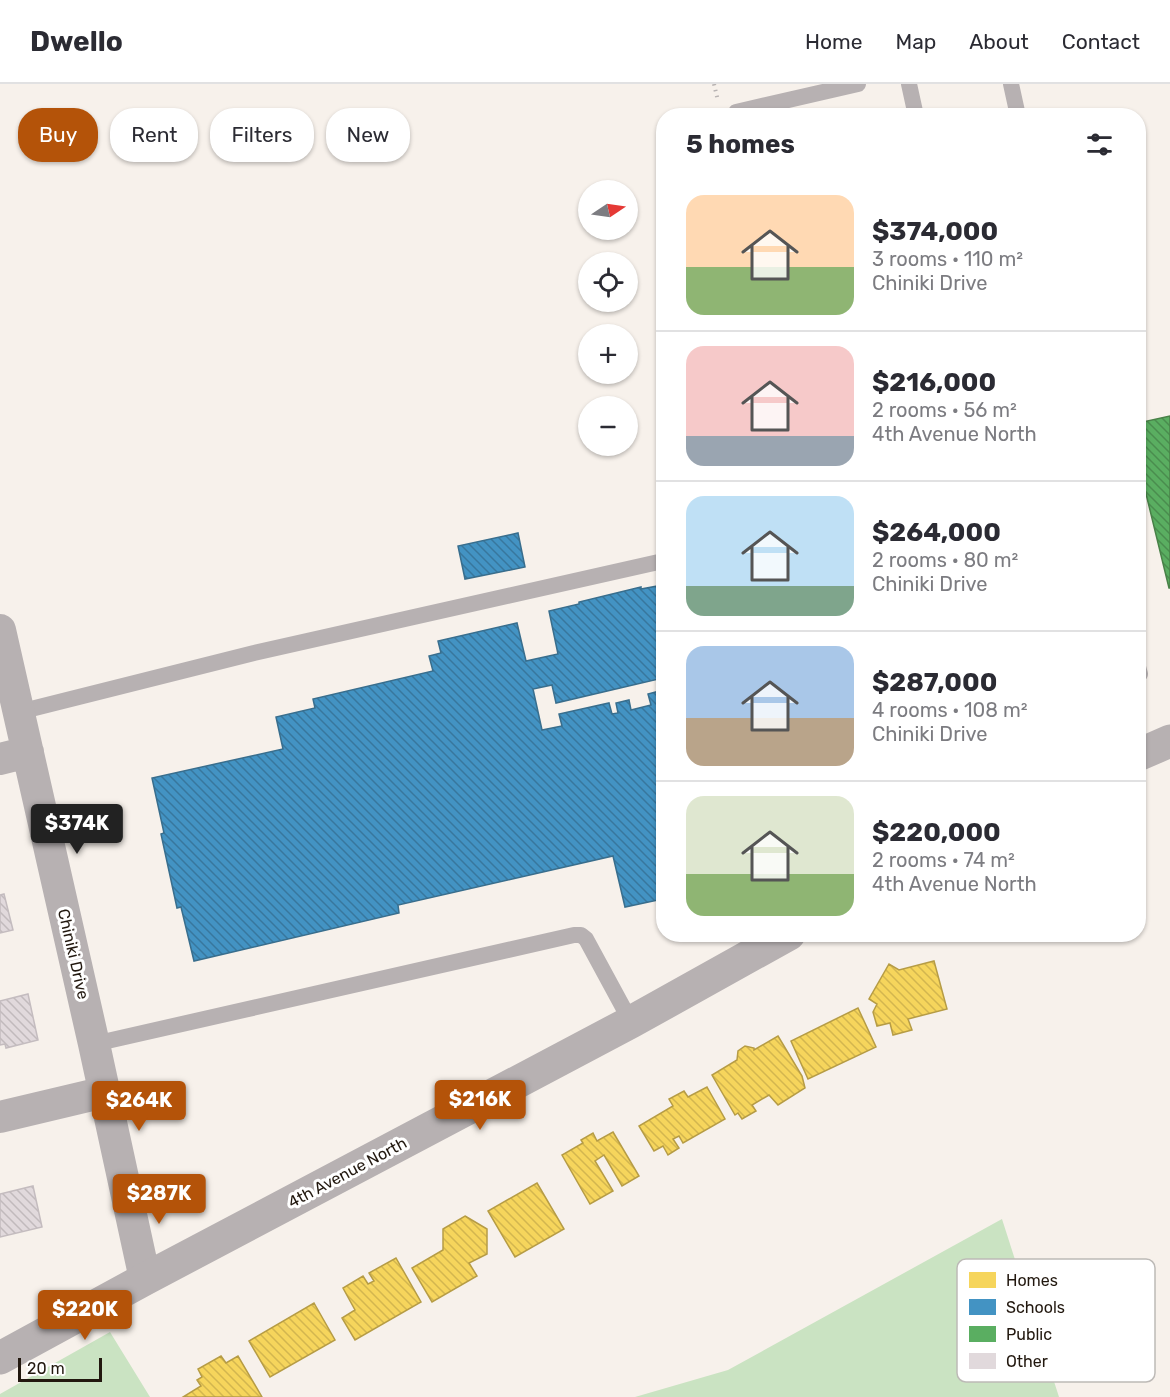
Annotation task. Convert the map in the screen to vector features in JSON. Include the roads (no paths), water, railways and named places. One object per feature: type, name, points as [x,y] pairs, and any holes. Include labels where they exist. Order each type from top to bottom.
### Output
[{"type":"street","name":"Chiniki Drive","points":[[0,630],[19,712],[14,755],[94,1044],[145,1279]]},
{"type":"street","points":[[1146,752],[1170,741]]},
{"type":"street","name":"4th Avenue North","points":[[0,1358],[632,1022],[775,942]]},
{"type":"street","points":[[0,1117],[105,1092]]},
{"type":"lane","points":[[753,108],[858,84]]},
{"type":"lane","points":[[909,84],[914,108]]},
{"type":"lane","points":[[1011,84],[1016,108]]},
{"type":"lane","points":[[19,712],[266,651],[656,563]]},
{"type":"lane","points":[[94,1044],[574,935],[581,935],[586,939],[632,1022]]}]
